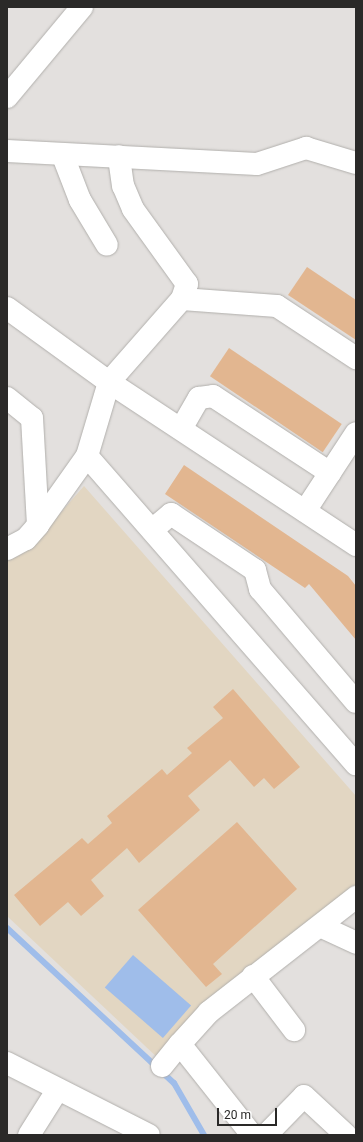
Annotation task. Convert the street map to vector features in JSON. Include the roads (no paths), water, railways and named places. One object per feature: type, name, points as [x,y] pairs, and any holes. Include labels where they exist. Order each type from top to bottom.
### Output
[{"type":"street","points":[[7,98],[82,7]]},
{"type":"street","points":[[7,151],[63,156],[119,156],[257,164],[306,148],[356,163]]},
{"type":"street","points":[[63,156],[80,200],[107,245]]},
{"type":"street","points":[[7,549],[26,539],[38,525],[87,456],[109,382],[182,299],[187,284],[134,209],[123,186],[119,156]]},
{"type":"street","points":[[182,299],[277,306],[356,358]]},
{"type":"street","points":[[7,308],[109,382],[356,546]]},
{"type":"street","points":[[181,429],[198,398],[213,396],[330,473]]},
{"type":"street","points":[[7,398],[32,418],[38,525]]},
{"type":"street","points":[[305,511],[356,433]]},
{"type":"street","points":[[87,456],[356,764]]},
{"type":"street","points":[[152,530],[171,514],[255,570],[260,589],[356,702]]},
{"type":"street","points":[[162,1066],[209,1012],[253,976],[356,897]]},
{"type":"street","points":[[320,926],[356,943]]},
{"type":"street","points":[[253,976],[294,1030]]},
{"type":"street","points":[[180,1044],[252,1135]]},
{"type":"street","points":[[7,1063],[149,1135]]},
{"type":"street","points":[[29,1135],[58,1089]]},
{"type":"street","points":[[266,1135],[304,1096],[346,1135]]},
{"type":"water","points":[[133,955],[191,1006],[163,1038],[105,987]]},
{"type":"waterway","points":[[7,928],[174,1083],[204,1135]]}]
